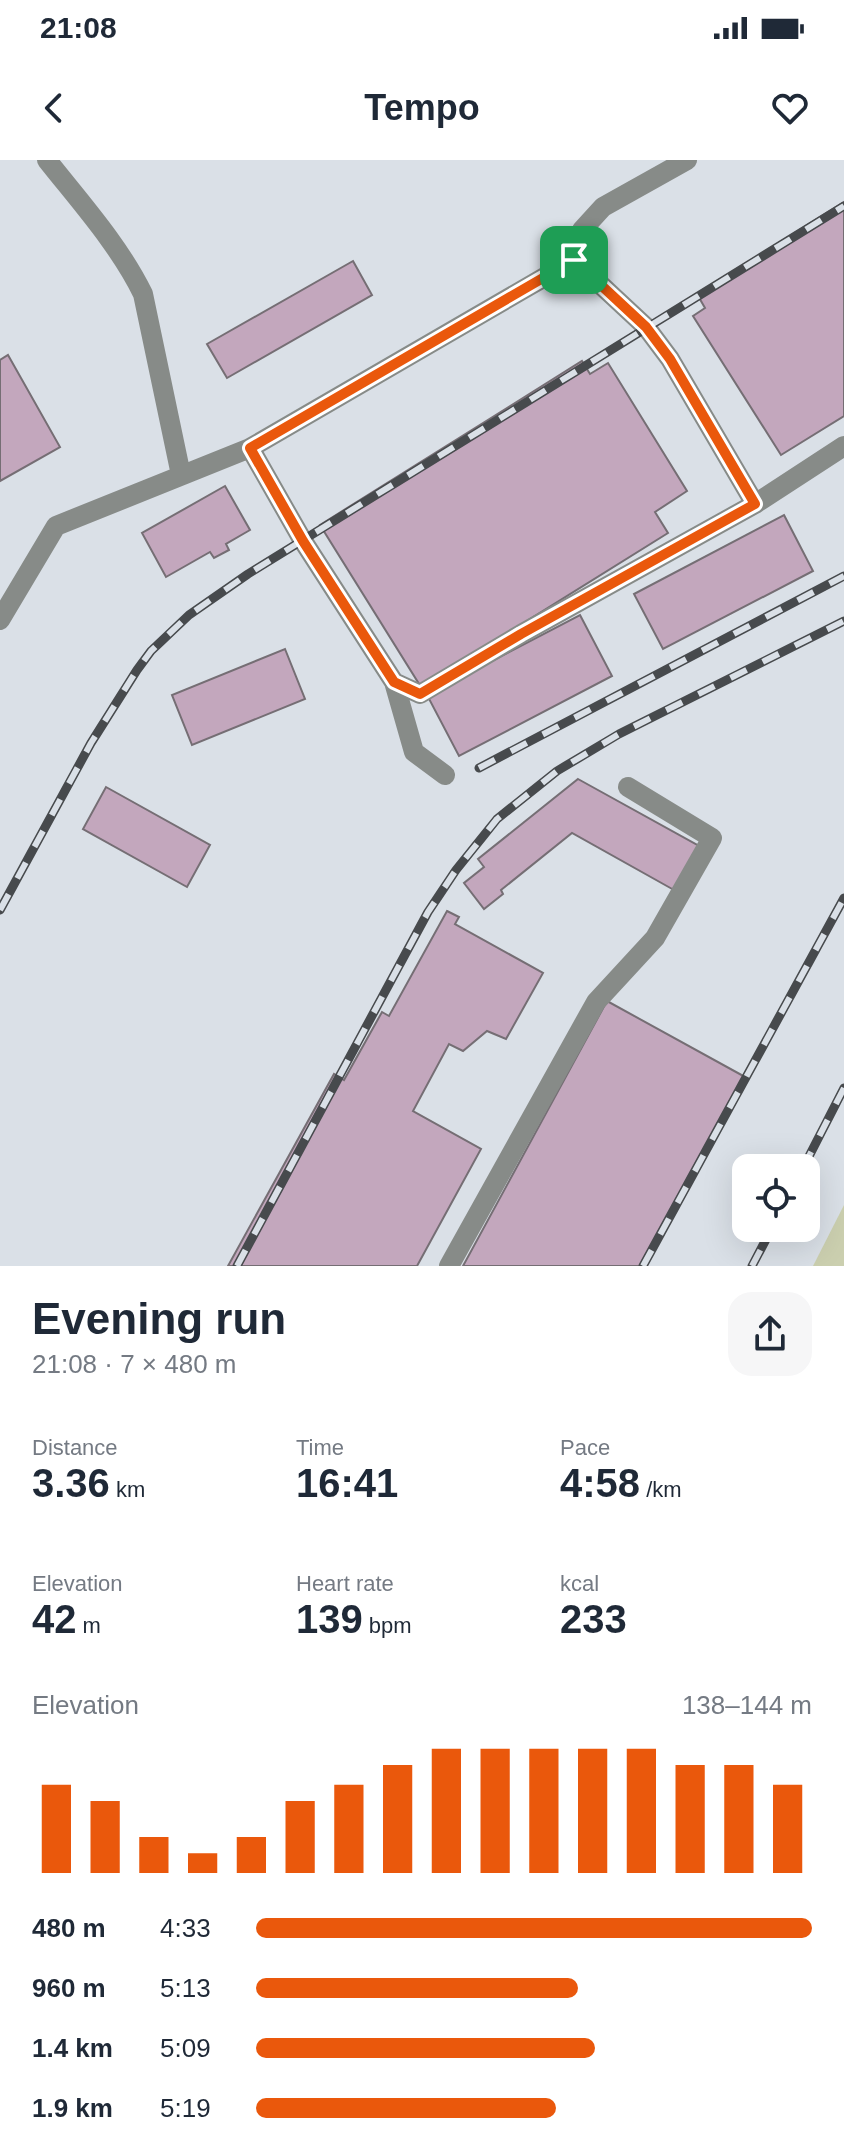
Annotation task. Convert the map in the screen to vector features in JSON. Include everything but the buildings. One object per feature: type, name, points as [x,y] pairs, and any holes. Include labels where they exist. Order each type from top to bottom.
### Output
[{"type":"lane","points":[[47,160],[131,270],[143,294],[181,475]]},
{"type":"lane","points":[[0,620],[56,526],[250,448],[574,260],[582,230],[603,207],[687,160]]},
{"type":"lane","points":[[574,260],[646,327],[670,359],[755,504]]},
{"type":"lane","points":[[394,682],[420,694],[755,504],[844,446]]},
{"type":"lane","points":[[250,448],[303,541],[394,682],[414,752],[445,775]]},
{"type":"lane","points":[[449,1266],[596,1002],[655,938],[712,838],[628,787]]},
{"type":"green space","points":[[844,1205],[844,1266],[813,1266]]},
{"type":"railway","points":[[0,910],[91,743],[137,670],[151,651],[189,615],[248,574],[844,206]]},
{"type":"railway","points":[[479,768],[844,576]]},
{"type":"railway","points":[[237,1266],[428,912],[456,870],[497,819],[557,771],[619,734],[844,621]]},
{"type":"railway","points":[[643,1266],[844,898]]},
{"type":"railway","points":[[810,1154],[844,1088]]},
{"type":"railway","points":[[752,1266],[765,1242]]},
{"type":"route","points":[[574,260],[646,327],[670,359],[755,504],[420,694],[394,682],[303,541],[250,448],[574,260]]}]
